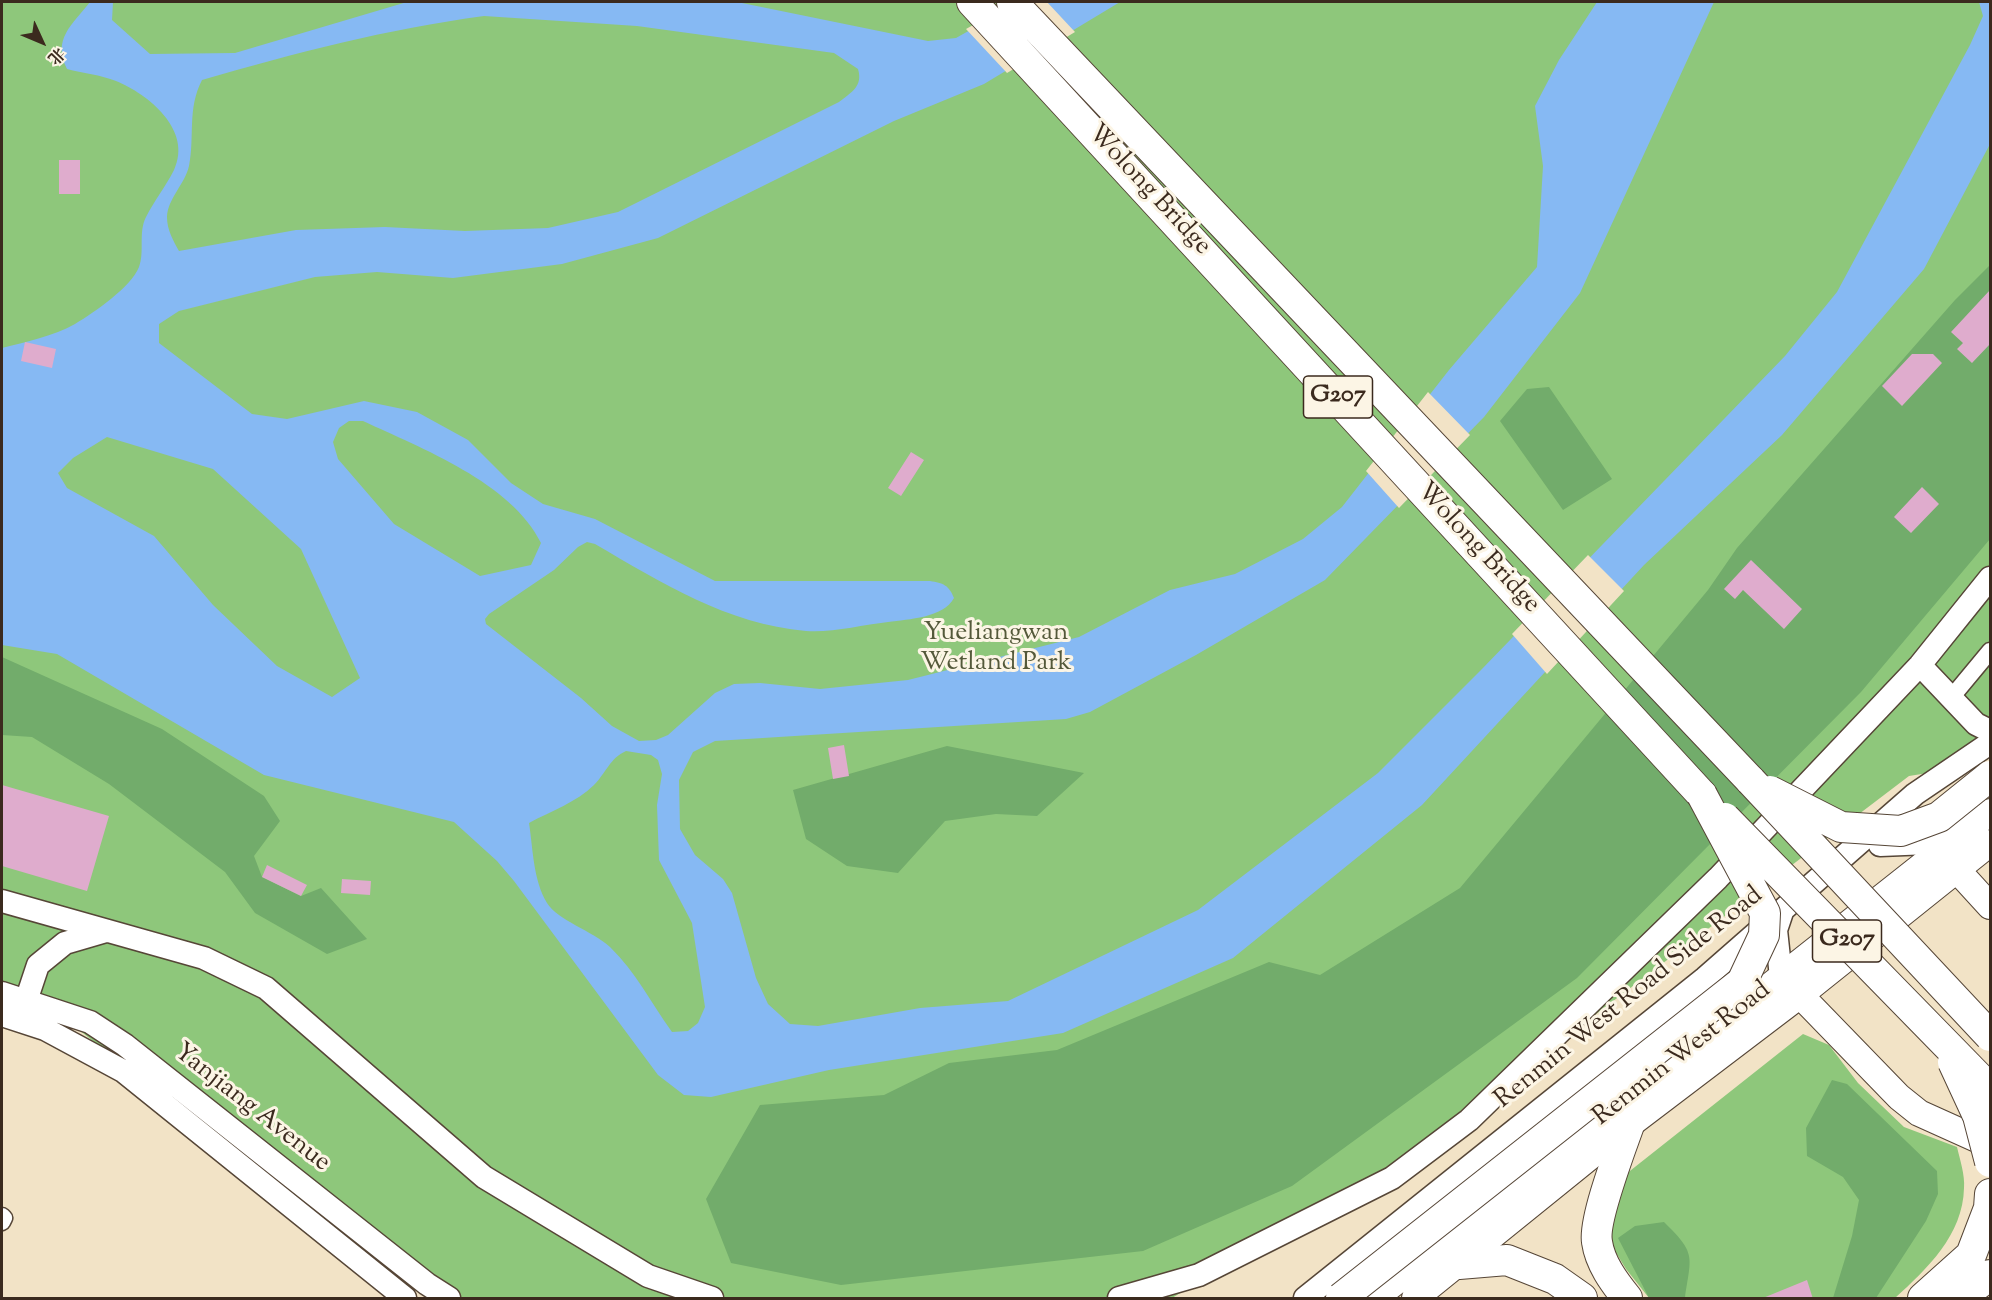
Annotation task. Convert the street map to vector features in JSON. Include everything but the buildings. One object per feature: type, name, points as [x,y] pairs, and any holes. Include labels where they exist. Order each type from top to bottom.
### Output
[{"type":"highway","name":"Wolong Bridge","points":[[972,2],[1702,795],[1940,1034],[1990,1089]]},
{"type":"highway","name":"Wolong Bridge","points":[[1012,2],[1990,1036]]},
{"type":"highway","points":[[1751,781],[1841,827],[1901,831],[1939,817],[1990,776]]},
{"type":"highway","points":[[1341,1299],[1742,982],[1764,935],[1765,914],[1702,795]]},
{"type":"highway","points":[[1940,1034],[1978,1116],[1990,1162]]},
{"type":"highway","points":[[1628,1299],[1611,1279],[1596,1240],[1604,1201],[1629,1125]]},
{"type":"highway","points":[[1923,1299],[1971,1255],[1989,1208],[1990,1194]]},
{"type":"highway","points":[[1460,1264],[1508,1260],[1555,1279],[1582,1299]]},
{"type":"highway","points":[[1960,1299],[1990,1275]]},
{"type":"main road","name":"Renmin West Road","points":[[1375,1299],[1990,812]]},
{"type":"main road","points":[[1415,1299],[1629,1125],[1958,871],[1990,843]]},
{"type":"main road","points":[[1958,871],[1990,906]]},
{"type":"main road","points":[[1800,994],[1899,1097],[1919,1113],[1990,1145]]},
{"type":"street","points":[[1119,1299],[1199,1275],[1392,1178],[1469,1120],[1718,878],[1920,665],[1990,578]]},
{"type":"street","points":[[1951,698],[1990,651]]},
{"type":"street","points":[[1920,665],[1983,727],[1976,736],[1971,752],[1953,769]]},
{"type":"street","name":"Renmin West Road Side Road","points":[[1305,1299],[1705,978],[1915,794],[1990,742]]},
{"type":"street","points":[[1854,847],[1954,842]]},
{"type":"street","points":[[2,901],[204,958],[266,988],[484,1177],[648,1276],[712,1299]]},
{"type":"street","points":[[1781,977],[1776,930],[1782,911]]},
{"type":"street","points":[[26,1001],[38,965],[65,943],[106,931]]},
{"type":"street","name":"Yanjiang Avenue","points":[[2,993],[90,1022],[125,1045],[449,1299]]},
{"type":"street","name":"Yanjiang Avenue","points":[[2,1016],[45,1029],[123,1071],[405,1299]]},
{"type":"street","points":[[2,1216],[4,1218],[2,1222]]},
{"type":"green space","name":"Yueliangwan Wetland Park","points":[[2,2],[1990,2],[1990,743],[1953,769],[1909,776],[1512,1078],[1469,1120],[1172,1298],[430,1298],[251,1165],[79,1030],[2,1003]]},
{"type":"green space","points":[[1990,265],[1990,539],[1861,692],[1577,978],[1292,1186],[1143,1251],[841,1285],[731,1263],[706,1199],[760,1105],[884,1095],[949,1063],[1057,1050],[1269,962],[1320,975],[1460,888],[1708,590],[1737,548],[1955,300]]},
{"type":"green space","points":[[1549,387],[1612,479],[1563,510],[1500,421],[1527,389]]},
{"type":"green space","points":[[2,657],[162,729],[264,796],[280,821],[254,856],[262,877],[301,896],[321,888],[367,939],[327,954],[255,913],[225,872],[109,784],[32,737],[2,735]]},
{"type":"green space","points":[[947,746],[1084,773],[1037,816],[996,814],[945,821],[898,873],[847,866],[806,839],[793,790]]},
{"type":"green space","points":[[1803,1034],[1829,1045],[1858,1083],[1904,1127],[1957,1147],[1964,1188],[1962,1205],[1950,1236],[1931,1263],[1895,1298],[1649,1298],[1626,1269],[1607,1238],[1621,1178]]},
{"type":"green space","points":[[1832,1080],[1847,1084],[1937,1171],[1938,1194],[1926,1221],[1876,1298],[1833,1298],[1852,1236],[1859,1200],[1843,1177],[1807,1156],[1806,1128]]},
{"type":"green space","points":[[1664,1222],[1682,1241],[1689,1256],[1685,1298],[1649,1298],[1618,1238],[1635,1226]]},
{"type":"water","points":[[90,2],[113,2],[112,20],[150,54],[235,53],[407,2],[737,2],[928,41],[956,38],[1020,2],[1120,2],[984,84],[894,121],[658,238],[562,264],[453,278],[377,272],[315,277],[179,311],[159,324],[159,343],[252,414],[287,419],[364,401],[417,412],[468,440],[511,483],[543,504],[595,519],[715,581],[930,581],[945,585],[954,598],[942,610],[915,618],[836,630],[806,631],[777,627],[722,611],[696,600],[595,544],[587,542],[578,547],[554,570],[489,614],[485,619],[486,624],[581,698],[612,726],[639,741],[656,740],[668,735],[715,693],[734,684],[760,683],[820,689],[908,680],[1079,637],[1170,590],[1235,574],[1303,539],[1342,507],[1449,370],[1537,267],[1543,166],[1535,106],[1559,60],[1597,2],[1714,2],[1580,293],[1484,417],[1325,580],[1196,655],[1090,712],[1066,719],[715,741],[693,752],[679,780],[680,829],[695,855],[723,879],[732,893],[756,978],[768,1004],[790,1024],[818,1026],[920,1008],[1008,1001],[1198,910],[1378,773],[1785,356],[1837,292],[1970,45],[1983,16],[1979,2],[1990,2],[1990,144],[1924,269],[1782,435],[1644,565],[1422,805],[1233,958],[1063,1033],[829,1070],[711,1097],[684,1095],[658,1075],[514,881],[497,861],[454,822],[264,775],[57,654],[2,645],[2,348],[67,328],[121,291],[139,267],[142,255],[142,229],[146,217],[174,170],[178,155],[177,141],[172,128],[153,104],[128,87],[110,79],[67,69],[63,58],[63,41],[71,25]],"holes":[[[484,16],[637,26],[834,53],[858,69],[859,80],[855,88],[839,102],[618,212],[548,228],[465,231],[385,227],[296,230],[179,251],[169,231],[167,217],[170,204],[189,166],[194,101],[202,80],[342,43],[448,21]],[[349,421],[363,421],[437,456],[487,485],[509,502],[527,522],[541,543],[531,565],[480,576],[394,524],[338,459],[333,442],[339,428]],[[107,437],[213,469],[301,549],[360,678],[332,697],[277,666],[213,605],[154,536],[67,488],[58,473],[73,458]],[[626,751],[651,755],[658,760],[662,774],[657,805],[659,860],[692,923],[705,1007],[698,1023],[688,1031],[672,1032],[636,977],[610,947],[552,909],[542,894],[536,874],[529,823],[587,791]]]},
{"type":"pier","points":[[1014,2],[1047,2],[1075,32],[1007,73],[966,29]]},
{"type":"pier","points":[[1428,392],[1470,435],[1399,508],[1366,471]]},
{"type":"pier","points":[[1588,555],[1624,591],[1547,674],[1512,634]]}]
